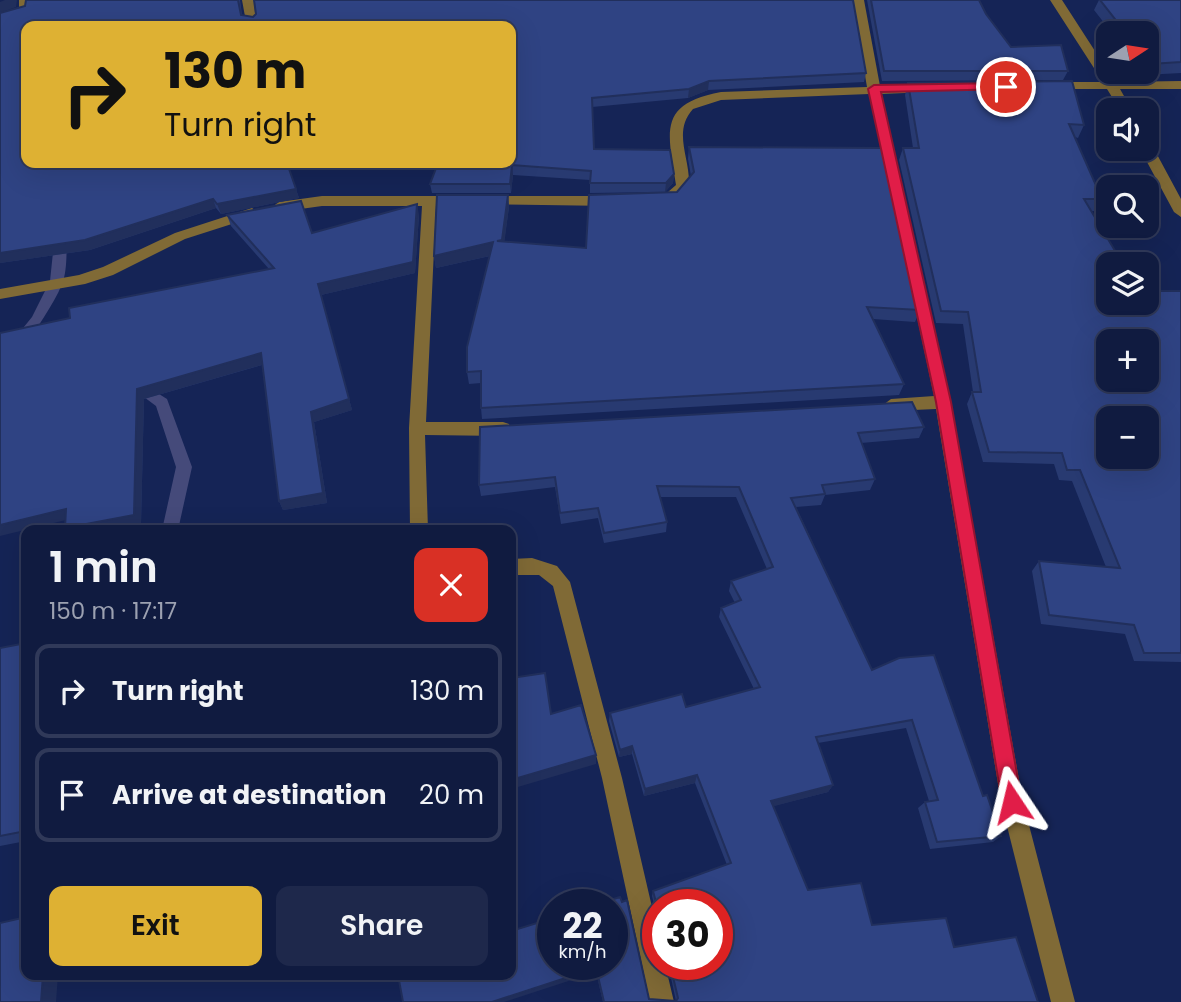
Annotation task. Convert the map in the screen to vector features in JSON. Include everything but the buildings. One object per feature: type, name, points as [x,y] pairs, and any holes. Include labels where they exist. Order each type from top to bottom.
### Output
[{"type":"street","points":[[0,19],[25,11],[25,0]]},
{"type":"street","points":[[248,0],[252,21]]},
{"type":"street","points":[[858,0],[874,89],[943,402],[1012,802],[1063,1002]]},
{"type":"street","points":[[1056,0],[1119,98]]},
{"type":"street","points":[[1033,86],[1181,85]]},
{"type":"street","points":[[0,294],[108,271],[180,236],[235,216],[323,201],[670,199],[683,185],[675,125],[683,110],[696,100],[721,96],[940,88]]},
{"type":"street","points":[[1154,161],[1181,212]]},
{"type":"street","points":[[419,525],[417,428],[429,201]]},
{"type":"street","points":[[874,406],[943,402]]},
{"type":"street","points":[[417,428],[524,427]]},
{"type":"street","points":[[516,566],[533,564],[554,572],[561,582],[612,778],[663,1002]]},
{"type":"waterway","points":[[21,344],[22,338],[37,320],[57,281],[61,233]]},
{"type":"waterway","points":[[135,385],[162,403],[184,467],[171,525]]},
{"type":"route","points":[[1006,87],[874,89],[943,402],[1012,802]]}]
